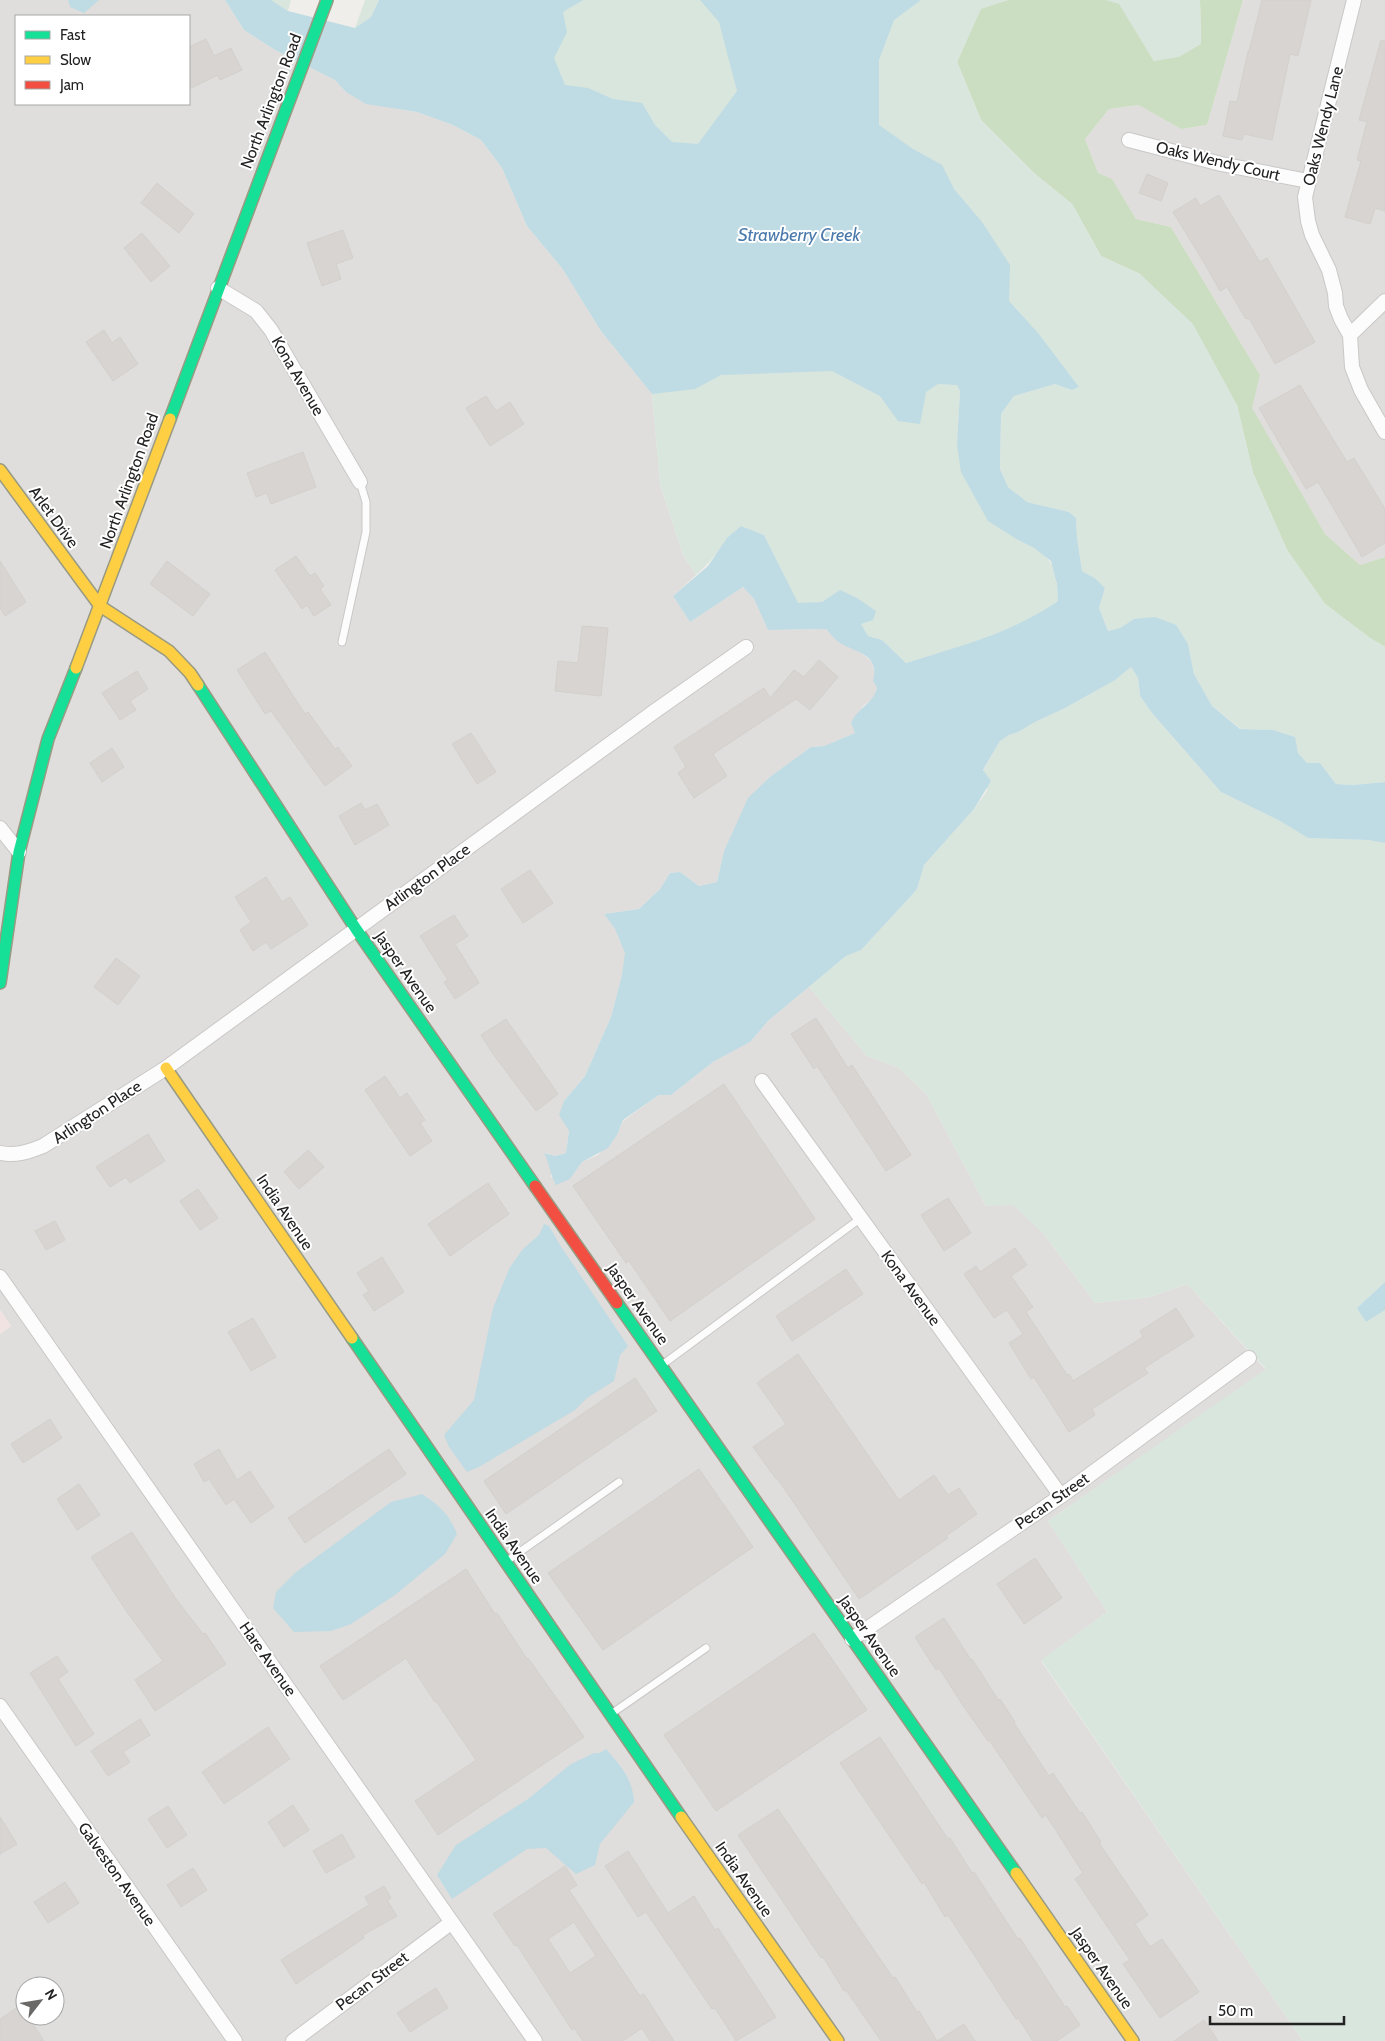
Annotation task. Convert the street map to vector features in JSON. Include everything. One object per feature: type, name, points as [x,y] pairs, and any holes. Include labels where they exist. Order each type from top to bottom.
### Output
[{"type":"street","name":"Oaks Wendy Lane","points":[[1350,335],[1341,319],[1328,270],[1308,221],[1305,197],[1354,0]]},
{"type":"street","name":"North Arlington Road","points":[[0,983],[1,964],[18,852],[48,739],[100,606],[326,4]]},
{"type":"street","name":"Oaks Wendy Court","points":[[1129,140],[1221,164],[1308,181]]},
{"type":"street","name":"Kona Avenue","points":[[218,288],[256,311],[271,330],[360,482]]},
{"type":"street","points":[[1385,300],[1350,335],[1352,367],[1360,390],[1385,432]]},
{"type":"street","name":"Arlet Drive","points":[[0,470],[100,606]]},
{"type":"street","name":"Jasper Avenue","points":[[100,606],[169,651],[190,673],[356,929],[1133,2041]]},
{"type":"street","name":"Arlington Place","points":[[0,1152],[12,1155],[29,1152],[43,1146],[166,1068],[655,712],[746,648]]},
{"type":"street","points":[[0,828],[18,852]]},
{"type":"street","name":"India Avenue","points":[[166,1068],[610,1714],[838,2041]]},
{"type":"street","name":"Kona Avenue","points":[[762,1081],[1061,1496]]},
{"type":"street","name":"Hare Avenue","points":[[0,1277],[535,2041]]},
{"type":"street","name":"Pecan Street","points":[[852,1639],[1061,1496],[1249,1358]]},
{"type":"street","name":"Galveston Avenue","points":[[0,1706],[234,2041]]},
{"type":"street","name":"Pecan Street","points":[[293,2041],[452,1922]]},
{"type":"lane","points":[[342,642],[366,532],[366,502],[360,482]]},
{"type":"lane","points":[[661,1365],[861,1218]]},
{"type":"lane","points":[[506,1562],[619,1482]]},
{"type":"lane","points":[[610,1714],[706,1648]]},
{"type":"shaded area","points":[[0,0],[68,0],[70,7],[99,0],[225,0],[244,30],[275,50],[335,80],[346,92],[397,109],[417,112],[453,125],[481,140],[502,168],[527,226],[562,268],[601,331],[652,394],[660,484],[683,555],[696,575],[673,596],[690,622],[743,587],[754,599],[768,630],[826,629],[840,643],[857,649],[872,662],[875,674],[873,681],[877,688],[875,697],[863,706],[851,723],[855,733],[824,746],[811,747],[771,776],[749,798],[724,851],[717,882],[699,886],[680,872],[670,873],[660,889],[639,909],[604,914],[615,929],[626,953],[622,975],[611,1017],[585,1076],[564,1101],[569,1131],[566,1153],[555,1156],[545,1153],[551,1167],[551,1177],[570,1179],[582,1162],[598,1155],[618,1133],[623,1121],[659,1095],[671,1095],[713,1062],[750,1042],[768,1021],[809,987],[867,1056],[899,1068],[926,1094],[986,1206],[1013,1204],[1044,1234],[1095,1303],[1150,1297],[1187,1284],[1266,1370],[1048,1521],[1107,1612],[1041,1661],[1303,2041],[0,2041],[0,1334],[11,1326],[0,1310]]},
{"type":"shaded area","points":[[271,0],[291,0],[288,11]]},
{"type":"shaded area","points":[[365,0],[379,0],[371,17],[355,28]]},
{"type":"shaded area","points":[[414,0],[1008,0],[981,9],[957,62],[981,120],[1035,174],[1072,204],[1101,256],[1140,274],[1193,324],[1237,405],[1253,473],[1287,550],[1325,604],[1385,647],[1385,782],[1353,785],[1336,784],[1320,763],[1307,763],[1298,753],[1294,737],[1273,730],[1241,729],[1212,706],[1194,674],[1188,644],[1134,619],[1120,628],[1108,631],[1099,608],[1105,588],[1096,579],[1082,571],[1076,518],[1069,512],[1027,502],[1008,487],[1000,469],[1001,414],[1014,396],[1055,384],[1072,390],[1079,387],[1068,373]]},
{"type":"shaded area","points":[[1106,0],[1200,0],[1201,44],[1179,57],[1154,61],[1119,4]]},
{"type":"shaded area","points":[[1243,0],[1385,0],[1385,557],[1360,565],[1325,534],[1251,408],[1260,375],[1171,227],[1136,219],[1112,180],[1098,173],[1085,139],[1109,109],[1140,105],[1181,129],[1207,125]]},
{"type":"shaded area","points":[[527,226],[957,385],[960,391],[957,445],[1018,540],[1038,551],[1050,562],[1056,578],[1058,601],[1033,617],[995,636],[906,663],[882,640],[868,636],[840,590],[822,602],[798,604],[764,535],[741,526],[696,575],[683,555],[660,484],[652,394],[601,331],[562,268]]},
{"type":"shaded area","points":[[1131,667],[1138,678],[1140,696],[1152,713],[1221,792],[1280,821],[1308,838],[1368,840],[1385,843],[1385,1282],[1357,1308],[1366,1322],[1385,1310],[1385,2041],[1303,2041],[1041,1660],[1107,1612],[1048,1521],[1266,1369],[1187,1284],[1150,1297],[1095,1303],[1044,1234],[1013,1205],[986,1206],[926,1094],[899,1068],[867,1056],[809,987],[846,956],[861,950],[917,889],[924,865],[974,809],[987,791],[987,777],[983,771],[1000,741],[1065,708],[1114,680]]},
{"type":"shaded area","points":[[0,1310],[11,1326],[0,1334]]},
{"type":"green space","points":[[1008,0],[1106,0],[1119,3],[1154,61],[1201,44],[1200,0],[1243,0],[1207,125],[1181,129],[1139,105],[1109,109],[1085,139],[1098,173],[1112,179],[1136,219],[1171,227],[1260,375],[1252,408],[1325,534],[1360,565],[1385,557],[1385,647],[1325,604],[1287,550],[1253,473],[1237,405],[1140,274],[1101,256],[1072,204],[1035,174],[981,120],[957,62],[981,8]]},
{"type":"water","points":[[68,0],[99,0],[84,13],[70,7]]},
{"type":"water","name":"Strawberry Creek","points":[[225,0],[271,0],[288,11],[355,28],[371,17],[379,0],[583,0],[563,12],[567,32],[554,58],[565,85],[588,88],[613,99],[642,103],[655,125],[672,142],[698,144],[737,91],[719,22],[700,0],[921,0],[894,20],[879,60],[879,125],[913,149],[942,165],[954,189],[982,222],[1010,265],[1009,301],[1038,333],[1079,387],[1072,390],[1055,384],[1014,396],[1001,414],[1000,469],[1008,487],[1027,502],[1069,512],[1076,518],[1082,571],[1096,579],[1105,588],[1099,608],[1108,631],[1120,628],[1134,619],[1155,617],[1176,625],[1188,644],[1194,674],[1212,706],[1240,729],[1273,730],[1295,737],[1298,753],[1307,763],[1320,763],[1336,784],[1353,785],[1385,782],[1385,843],[1368,840],[1308,838],[1280,821],[1221,792],[1152,713],[1140,696],[1138,678],[1131,667],[1115,680],[1000,741],[983,770],[991,781],[974,809],[924,865],[917,889],[861,950],[846,956],[768,1021],[750,1042],[713,1062],[671,1095],[659,1095],[623,1120],[618,1133],[608,1148],[582,1162],[570,1179],[556,1185],[544,1153],[555,1156],[566,1153],[569,1131],[559,1115],[564,1101],[585,1076],[611,1017],[622,975],[625,953],[615,929],[604,914],[639,909],[660,889],[670,873],[680,872],[699,886],[717,882],[724,851],[748,798],[771,776],[811,747],[824,746],[855,733],[851,723],[857,713],[872,698],[877,688],[873,681],[873,665],[870,660],[860,652],[838,642],[826,629],[768,630],[754,599],[743,587],[690,622],[673,596],[708,566],[727,538],[741,526],[764,535],[798,603],[822,602],[840,590],[857,598],[876,611],[873,620],[861,624],[868,636],[882,640],[906,663],[1003,631],[1058,601],[1057,584],[1051,561],[1034,548],[988,521],[961,472],[957,445],[960,391],[957,385],[938,384],[926,392],[920,424],[898,421],[880,396],[832,371],[721,375],[695,389],[652,394],[601,331],[562,268],[527,226],[502,168],[481,140],[453,125],[417,112],[366,104],[346,92],[335,80],[275,50],[244,30]]},
{"type":"water","points":[[544,1224],[549,1226],[628,1346],[620,1355],[614,1381],[587,1398],[575,1410],[479,1467],[467,1472],[449,1447],[444,1435],[474,1400],[493,1308],[510,1267],[523,1249],[539,1235]]},
{"type":"water","points":[[1385,1282],[1385,1310],[1366,1322],[1357,1308]]},
{"type":"water","points":[[422,1494],[443,1511],[451,1521],[457,1534],[445,1554],[395,1595],[351,1624],[331,1631],[294,1632],[273,1608],[276,1592],[295,1573],[391,1502]]},
{"type":"water","points":[[606,1749],[628,1779],[634,1802],[600,1844],[595,1865],[576,1874],[546,1848],[527,1849],[452,1899],[437,1875],[456,1845],[528,1799],[571,1764]]},
{"type":"building","points":[[1262,0],[1311,0],[1298,56],[1290,54],[1272,140],[1244,134],[1242,140],[1223,136],[1230,101],[1237,102]]},
{"type":"building","points":[[206,39],[214,56],[231,48],[242,70],[220,80],[218,75],[190,89],[190,47]]},
{"type":"building","points":[[1381,40],[1385,41],[1385,211],[1375,208],[1370,224],[1345,217],[1361,161],[1357,160],[1367,122],[1359,120]]},
{"type":"building","points":[[1147,174],[1168,183],[1161,201],[1139,193]]},
{"type":"building","points":[[157,183],[194,214],[179,233],[141,203]]},
{"type":"building","points":[[1219,195],[1260,262],[1267,258],[1315,342],[1275,364],[1249,318],[1246,319],[1227,287],[1220,291],[1173,212],[1196,198],[1200,206]]},
{"type":"building","points":[[343,230],[353,258],[336,264],[341,279],[322,286],[307,243]]},
{"type":"building","points":[[142,233],[170,266],[151,282],[124,248]]},
{"type":"building","points":[[104,330],[112,343],[120,337],[138,364],[113,381],[86,342]]},
{"type":"building","points":[[1300,385],[1347,462],[1354,458],[1385,509],[1385,543],[1362,557],[1318,482],[1306,489],[1259,408]]},
{"type":"building","points":[[486,396],[496,411],[510,402],[524,424],[490,446],[466,408]]},
{"type":"building","points":[[303,452],[316,487],[271,504],[267,493],[256,497],[247,473]]},
{"type":"building","points":[[296,556],[310,576],[315,573],[324,586],[320,589],[331,605],[314,616],[307,605],[302,609],[275,570]]},
{"type":"building","points":[[0,561],[26,602],[5,616],[0,608]]},
{"type":"building","points":[[167,561],[210,594],[193,616],[150,584]]},
{"type":"building","points":[[582,626],[608,628],[601,696],[555,691],[558,661],[578,663]]},
{"type":"building","points":[[265,652],[305,714],[308,712],[335,749],[338,747],[352,766],[325,786],[271,711],[265,714],[237,670]]},
{"type":"building","points":[[819,660],[838,677],[810,710],[796,699],[713,754],[727,776],[694,798],[678,773],[686,767],[674,747],[764,688],[770,698],[794,670],[804,677]]},
{"type":"building","points":[[137,671],[148,689],[130,701],[136,710],[120,720],[102,693]]},
{"type":"building","points":[[471,733],[496,772],[477,784],[452,744]]},
{"type":"building","points":[[112,748],[124,767],[102,782],[90,763]]},
{"type":"building","points":[[361,803],[365,810],[377,804],[389,825],[355,845],[339,816]]},
{"type":"building","points":[[530,870],[553,903],[523,923],[501,889]]},
{"type":"building","points":[[266,877],[282,902],[290,897],[308,925],[271,949],[266,942],[253,951],[240,930],[251,922],[235,897]]},
{"type":"building","points":[[454,915],[468,936],[455,944],[479,983],[455,999],[444,982],[448,980],[420,936]]},
{"type":"building","points":[[116,958],[140,976],[118,1005],[94,987]]},
{"type":"building","points":[[816,1018],[848,1068],[852,1065],[911,1155],[886,1171],[817,1066],[814,1069],[791,1034]]},
{"type":"building","points":[[506,1019],[558,1094],[536,1111],[481,1035]]},
{"type":"building","points":[[385,1076],[400,1098],[407,1093],[425,1120],[420,1123],[432,1141],[410,1156],[365,1090]]},
{"type":"building","points":[[724,1084],[815,1219],[670,1321],[629,1261],[626,1263],[573,1186]]},
{"type":"building","points":[[148,1134],[165,1161],[130,1183],[126,1177],[110,1187],[96,1167]]},
{"type":"building","points":[[308,1150],[324,1167],[299,1189],[284,1172]]},
{"type":"building","points":[[488,1183],[509,1214],[450,1256],[428,1224]]},
{"type":"building","points":[[198,1189],[218,1218],[200,1230],[180,1201]]},
{"type":"building","points":[[948,1198],[971,1233],[944,1251],[921,1215]]},
{"type":"building","points":[[55,1221],[65,1240],[46,1250],[35,1231]]},
{"type":"building","points":[[1015,1248],[1027,1265],[1011,1276],[1033,1307],[1026,1312],[1067,1375],[1069,1374],[1073,1381],[1143,1337],[1140,1331],[1176,1308],[1194,1336],[1144,1368],[1148,1373],[1092,1409],[1095,1415],[1069,1432],[1034,1377],[1031,1379],[1009,1343],[1023,1334],[1007,1310],[994,1318],[964,1274],[976,1266],[980,1272]]},
{"type":"building","points":[[382,1257],[404,1292],[374,1311],[363,1295],[369,1291],[357,1273]]},
{"type":"building","points":[[846,1269],[863,1294],[792,1341],[776,1316]]},
{"type":"building","points":[[253,1318],[276,1357],[251,1371],[228,1332]]},
{"type":"building","points":[[798,1354],[899,1500],[934,1475],[948,1495],[959,1488],[977,1514],[946,1536],[948,1538],[859,1599],[777,1478],[753,1447],[786,1424],[757,1383]]},
{"type":"building","points":[[635,1378],[657,1411],[506,1514],[484,1481]]},
{"type":"building","points":[[50,1419],[62,1438],[23,1463],[11,1444]]},
{"type":"building","points":[[219,1449],[237,1480],[250,1471],[274,1507],[251,1523],[234,1499],[226,1505],[209,1479],[204,1482],[194,1464]]},
{"type":"building","points":[[389,1449],[406,1474],[305,1543],[288,1518]]},
{"type":"building","points":[[699,1469],[753,1547],[603,1650],[548,1573]]},
{"type":"building","points":[[79,1484],[100,1515],[77,1530],[57,1499]]},
{"type":"building","points":[[132,1532],[176,1599],[203,1634],[205,1633],[226,1664],[155,1711],[135,1680],[163,1661],[127,1612],[91,1557]]},
{"type":"building","points":[[1035,1558],[1062,1598],[1024,1624],[997,1584]]},
{"type":"building","points":[[466,1569],[495,1614],[497,1613],[527,1659],[584,1737],[438,1835],[415,1801],[476,1760],[406,1658],[343,1700],[320,1666]]},
{"type":"building","points":[[944,1618],[999,1701],[1000,1699],[1049,1776],[1053,1773],[1080,1813],[1082,1812],[1101,1842],[1099,1843],[1148,1915],[1135,1924],[1150,1947],[1162,1939],[1199,1992],[1160,2018],[1123,1964],[1130,1960],[1075,1879],[1083,1873],[1046,1815],[1042,1818],[939,1668],[936,1670],[915,1637]]},
{"type":"building","points":[[814,1633],[867,1710],[716,1811],[664,1735]]},
{"type":"building","points":[[57,1656],[68,1672],[58,1679],[94,1734],[76,1746],[30,1673]]},
{"type":"building","points":[[140,1719],[150,1735],[123,1752],[130,1762],[108,1776],[91,1751]]},
{"type":"building","points":[[268,1727],[290,1759],[224,1804],[202,1772]]},
{"type":"building","points":[[880,1737],[948,1839],[950,1838],[1018,1939],[1020,1938],[1065,2007],[1067,2006],[1080,2025],[1057,2041],[1033,2041],[1018,2018],[1016,2019],[948,1915],[945,1917],[924,1882],[922,1884],[840,1763]]},
{"type":"building","points":[[293,1805],[309,1830],[284,1847],[268,1822]]},
{"type":"building","points":[[168,1806],[187,1835],[167,1848],[148,1819]]},
{"type":"building","points":[[778,1809],[893,1978],[895,1977],[917,2012],[919,2011],[937,2041],[881,2041],[846,1990],[844,1991],[823,1957],[821,1958],[738,1835]]},
{"type":"building","points":[[0,1817],[17,1844],[0,1854]]},
{"type":"building","points":[[342,1834],[355,1857],[326,1873],[313,1851]]},
{"type":"building","points":[[628,1851],[668,1913],[694,1896],[715,1930],[718,1928],[776,2017],[736,2041],[715,2008],[712,2009],[646,1912],[638,1917],[605,1866]]},
{"type":"building","points":[[565,1866],[577,1885],[569,1890],[640,1996],[644,1994],[674,2041],[650,2041],[642,2028],[623,2041],[583,2041],[574,2028],[572,2030],[517,1945],[515,1946],[493,1914]],"holes":[[[574,1922],[596,1956],[570,1973],[548,1939]]]},
{"type":"building","points":[[193,1868],[207,1890],[181,1907],[167,1885]]},
{"type":"building","points":[[65,1882],[79,1903],[48,1923],[34,1902]]},
{"type":"building","points":[[384,1886],[391,1898],[387,1900],[397,1916],[363,1935],[364,1938],[296,1984],[281,1960],[369,1905],[365,1897]]},
{"type":"building","points":[[436,1988],[448,2008],[410,2032],[397,2013]]},
{"type":"building","points":[[15,2009],[15,2026],[34,2026],[44,2041],[0,2041],[0,2019]]},
{"type":"building","points":[[1204,2020],[1218,2041],[1174,2041]]},
{"type":"building","points":[[964,2024],[975,2041],[937,2041]]},
{"type":"traffic: fast","points":[[170,419],[327,0]]},
{"type":"traffic: fast","points":[[0,983],[19,852],[48,739],[76,668]]},
{"type":"traffic: fast","points":[[198,685],[356,929],[535,1186]]},
{"type":"traffic: fast","points":[[617,1303],[1016,1873]]},
{"type":"traffic: fast","points":[[352,1338],[681,1817]]},
{"type":"traffic: slow","points":[[76,668],[170,419]]},
{"type":"traffic: slow","points":[[0,470],[100,606],[169,651],[190,673],[198,685]]},
{"type":"traffic: slow","points":[[166,1068],[352,1338]]},
{"type":"traffic: slow","points":[[681,1817],[838,2041]]},
{"type":"traffic: slow","points":[[1016,1873],[1133,2041]]},
{"type":"traffic: jam","points":[[535,1186],[617,1303]]}]
